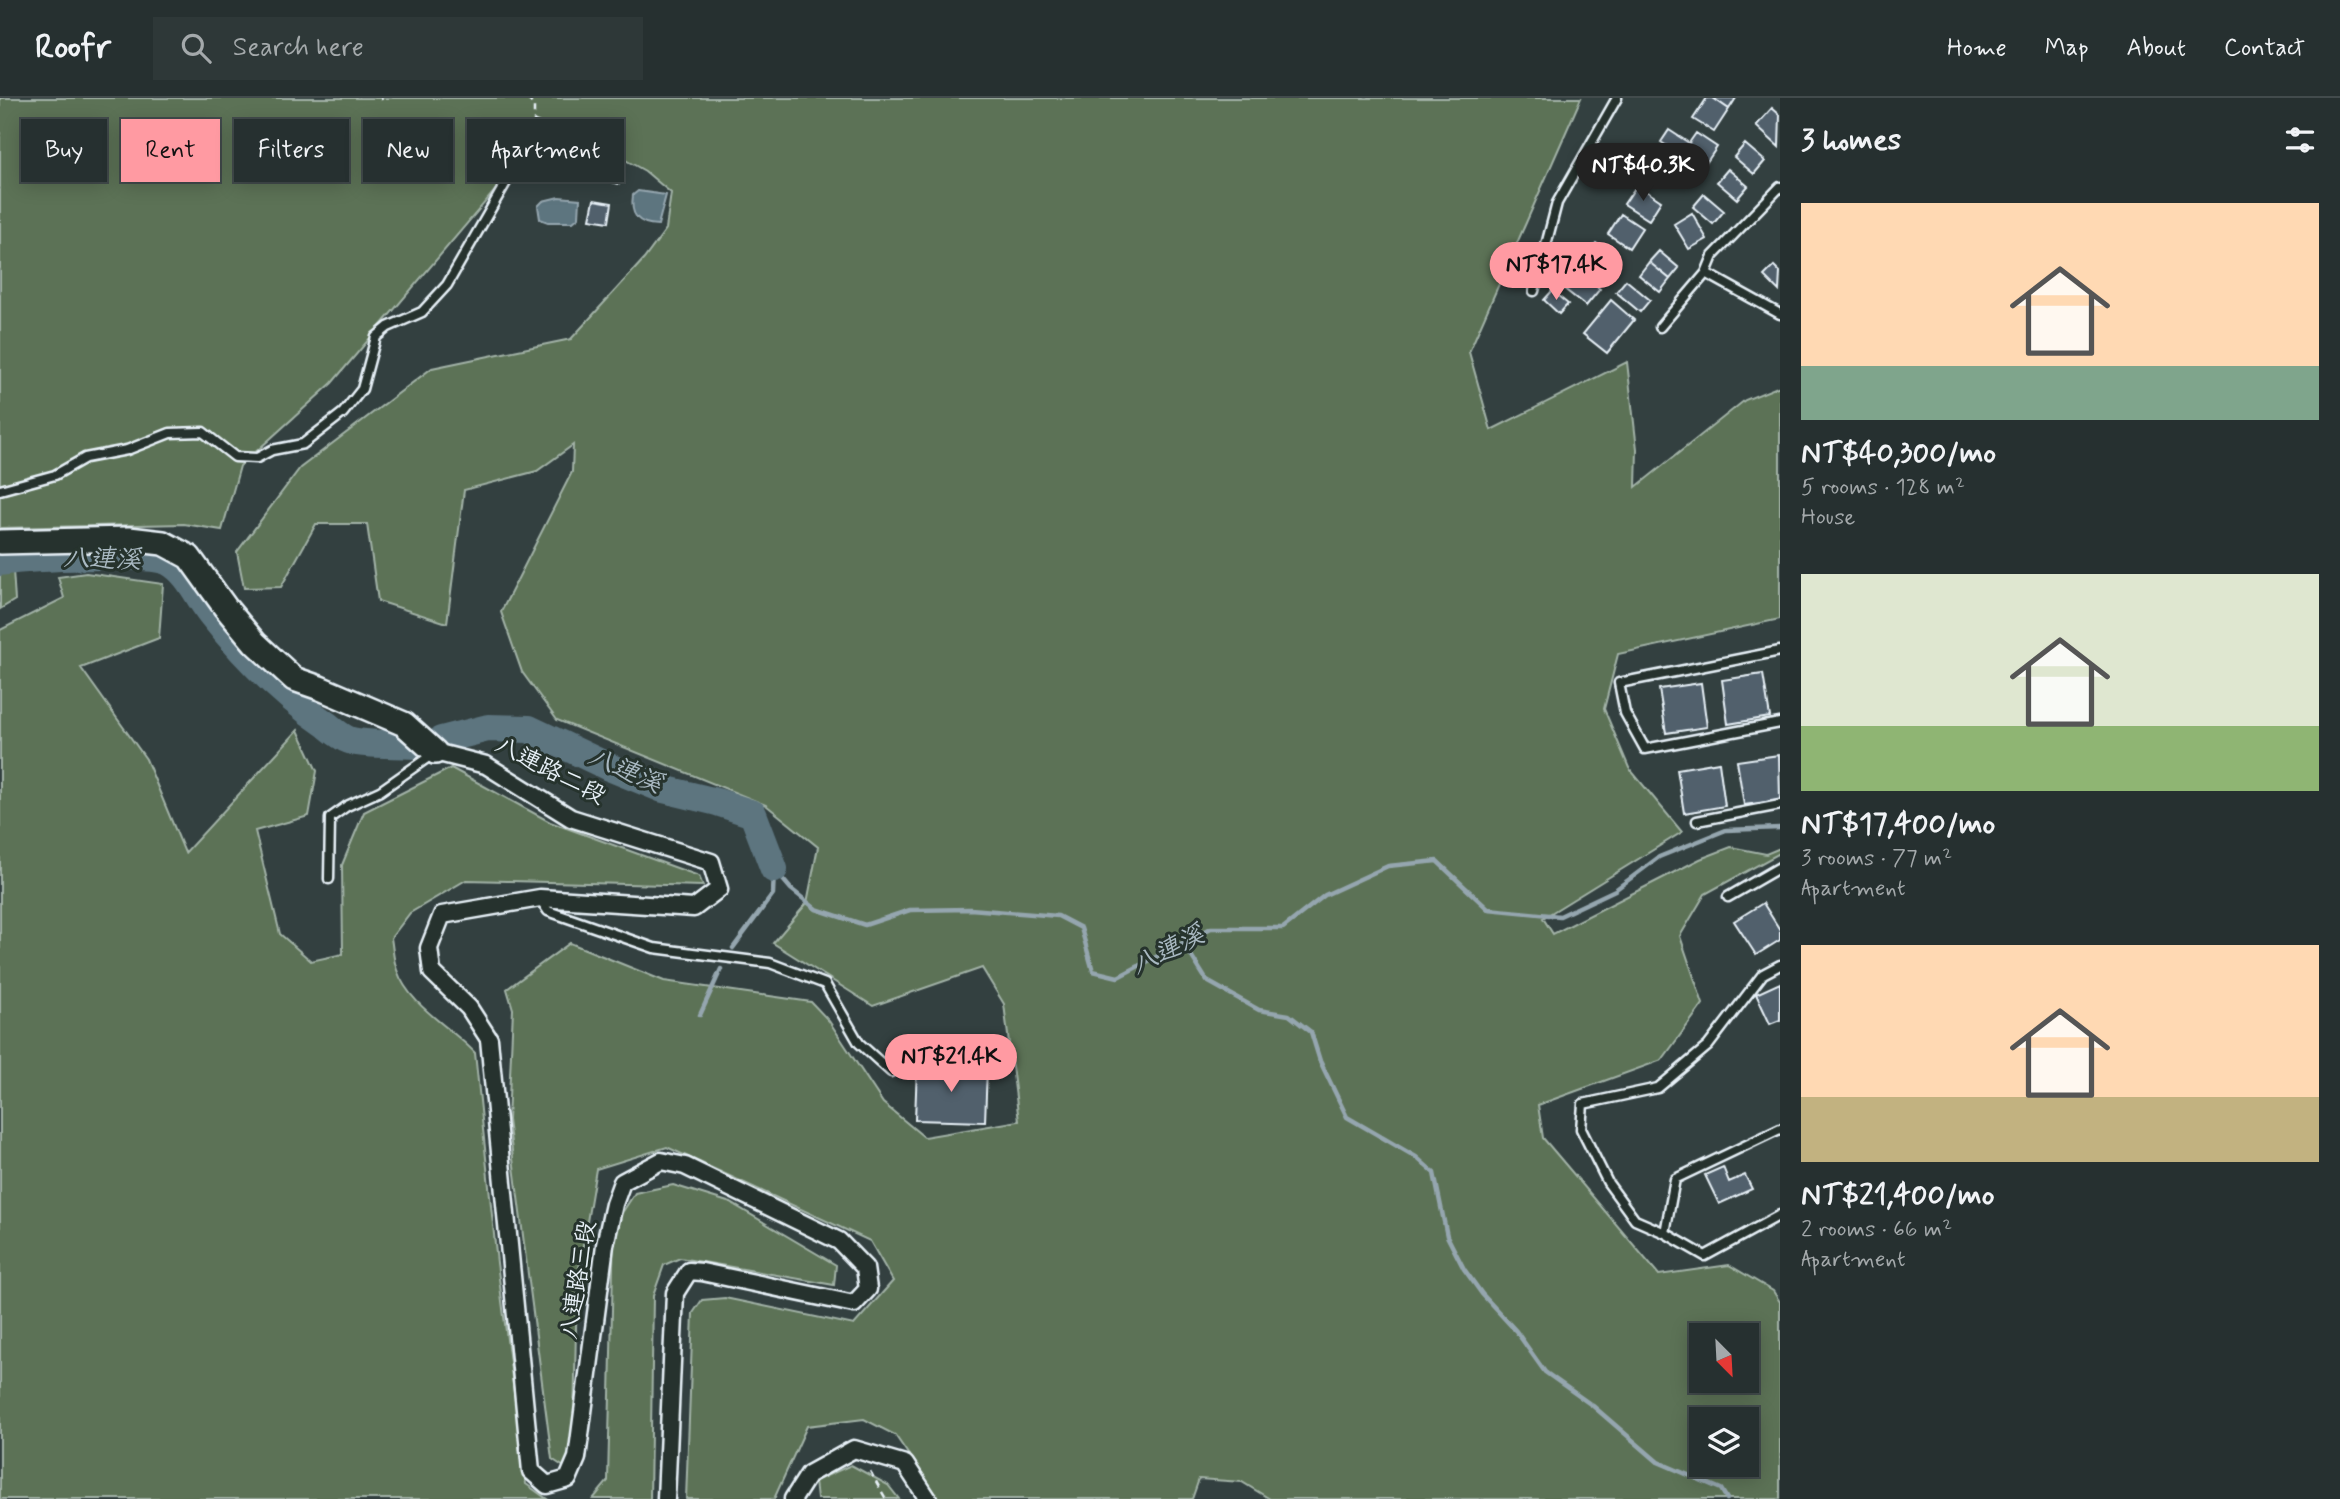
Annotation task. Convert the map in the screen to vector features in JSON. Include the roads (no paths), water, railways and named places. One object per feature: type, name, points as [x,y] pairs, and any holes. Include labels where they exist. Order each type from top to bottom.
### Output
[{"type":"street","name":"八連路二段","points":[[0,542],[129,539],[163,543],[189,557],[255,643],[294,679],[404,724],[435,752],[486,765],[571,818],[711,862],[719,889],[694,908],[540,898],[442,915]]},
{"type":"street","name":"八連路三段","points":[[442,915],[429,948],[432,972],[470,1008],[489,1039],[531,1471],[547,1485],[568,1479],[577,1458],[605,1245],[622,1182],[661,1161],[685,1166],[839,1241],[865,1268],[868,1289],[854,1304],[689,1271],[675,1293],[666,1499]]},
{"type":"street","points":[[793,1499],[809,1474],[854,1449],[905,1464],[928,1499]]},
{"type":"lane","points":[[1534,291],[1557,203],[1617,98]]},
{"type":"lane","points":[[0,490],[55,475],[85,458],[127,450],[170,433],[203,432],[235,457],[257,458],[272,450],[303,444],[343,413],[362,389],[376,337],[388,327],[422,312],[447,285],[506,182]]},
{"type":"lane","points":[[1660,327],[1706,273],[1713,256],[1780,187]]},
{"type":"lane","points":[[1706,273],[1780,314]]},
{"type":"lane","points":[[1780,651],[1619,683],[1625,713],[1644,749],[1780,723]]},
{"type":"lane","points":[[329,879],[330,818],[347,806],[380,791],[435,752]]},
{"type":"lane","points":[[1697,821],[1780,805]]},
{"type":"lane","points":[[1728,897],[1780,867]]},
{"type":"lane","points":[[540,898],[548,911],[654,948],[770,962],[825,984],[859,1043],[891,1072]]},
{"type":"lane","points":[[1780,965],[1763,974],[1708,1046],[1658,1088],[1583,1104],[1581,1129],[1608,1183],[1635,1220],[1665,1233],[1705,1256],[1780,1215]]},
{"type":"lane","points":[[1665,1233],[1675,1179],[1780,1129]]},
{"type":"water","points":[[638,191],[666,195],[658,225],[645,223],[636,217],[633,195]]},
{"type":"water","points":[[559,197],[580,199],[579,217],[573,222],[548,222],[540,219],[538,206],[543,201]]},
{"type":"waterway","name":"八連溪","points":[[0,562],[114,556],[169,562],[188,579],[212,615],[251,660],[295,701],[337,733],[349,740],[363,743],[423,745]]},
{"type":"waterway","name":"八連溪","points":[[441,740],[488,728],[529,729],[663,789],[753,814],[774,869]]},
{"type":"waterway","name":"八連溪","points":[[774,869],[791,889],[816,909],[865,925],[910,910],[970,909],[1058,916],[1081,928],[1093,971],[1118,977],[1211,928],[1283,928],[1325,895],[1388,866],[1437,861],[1488,909],[1560,916],[1615,890],[1659,857],[1726,830],[1780,828]]},
{"type":"waterway","points":[[733,948],[773,894],[774,870]]},
{"type":"waterway","points":[[1184,944],[1207,981],[1259,1010],[1289,1015],[1311,1032],[1320,1061],[1347,1117],[1416,1157],[1434,1173],[1447,1236],[1464,1269],[1482,1294],[1516,1331],[1545,1372],[1593,1406],[1658,1462],[1721,1489],[1727,1499]]},
{"type":"waterway","points":[[700,1015],[721,969]]}]
